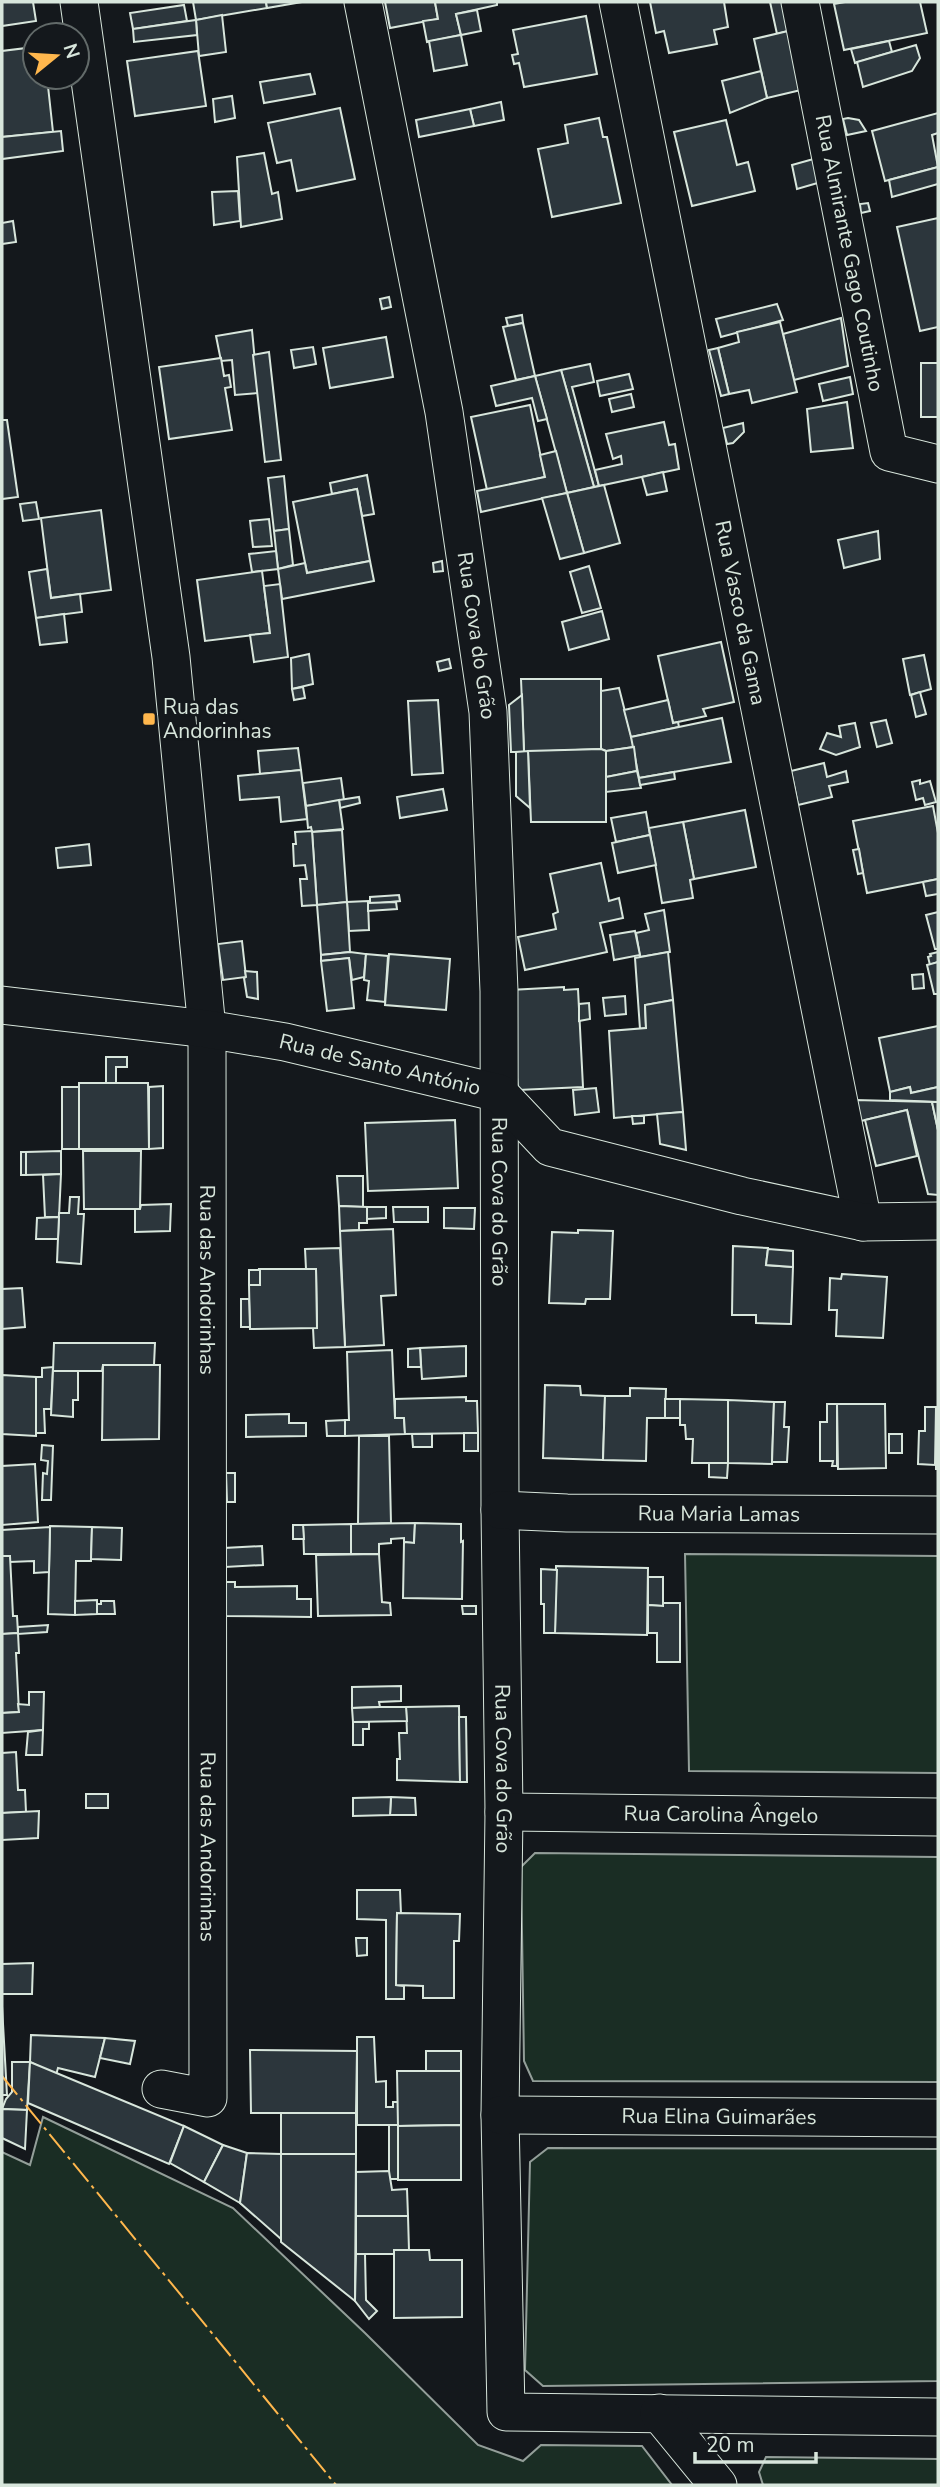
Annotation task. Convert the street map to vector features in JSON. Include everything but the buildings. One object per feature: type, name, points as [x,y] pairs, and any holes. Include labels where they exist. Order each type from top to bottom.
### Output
[{"type":"street","name":"Rua das Andorinhas","points":[[79,2],[171,657],[207,1029],[208,2098],[162,2089]]},
{"type":"street","name":"Rua Cova do Grão","points":[[363,2],[444,412],[488,712],[499,991],[500,1510],[504,1812],[500,2115],[506,2412],[659,2413]]},
{"type":"street","name":"Rua Vasco da Gama","points":[[618,2],[863,1222]]},
{"type":"street","name":"Rua Almirante Gago Coutinho","points":[[800,2],[889,452],[938,464]]},
{"type":"street","name":"Rua de Santo António","points":[[2,1005],[207,1029],[285,1042],[499,1093],[550,1147],[742,1196],[863,1222],[938,1221]]},
{"type":"street","name":"Rua Maria Lamas","points":[[500,1510],[938,1516]]},
{"type":"street","name":"Rua Carolina Ângelo","points":[[504,1812],[938,1817]]},
{"type":"street","name":"Rua Elina Guimarães","points":[[500,2115],[938,2119]]},
{"type":"street","points":[[659,2413],[938,2417]]},
{"type":"street","points":[[659,2413],[718,2485]]},
{"type":"green space","points":[[685,1554],[938,1556],[938,1773],[689,1771]]},
{"type":"green space","points":[[535,1853],[938,1857],[938,2082],[533,2081],[524,2061],[521,1867]]},
{"type":"green space","points":[[43,2117],[233,2208],[478,2445],[523,2461],[541,2445],[642,2446],[672,2485],[2,2485],[2,2152],[30,2165]]},
{"type":"green space","points":[[548,2148],[938,2149],[938,2381],[543,2386],[525,2370],[530,2162]]},
{"type":"green space","points":[[766,2457],[938,2459],[938,2485],[763,2485],[759,2472]]},
{"type":"power","points":[[2,2076],[336,2485]]},
{"type":"place","name":"Rua das Andorinhas","points":[[149,719]]}]
